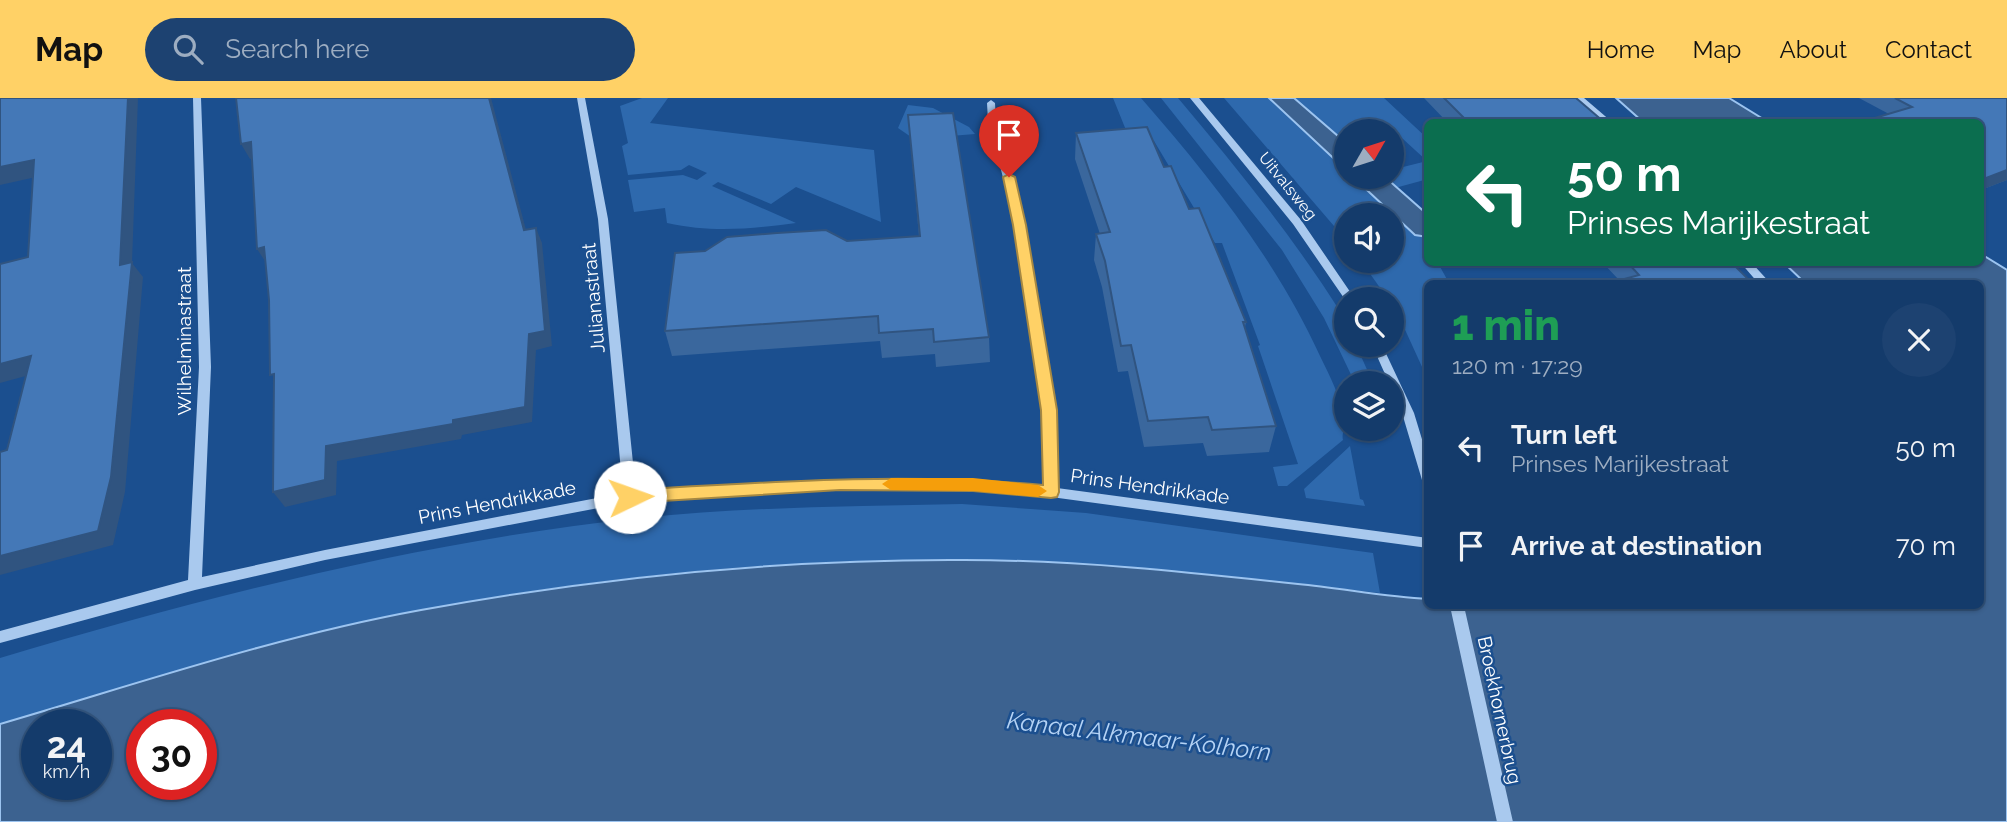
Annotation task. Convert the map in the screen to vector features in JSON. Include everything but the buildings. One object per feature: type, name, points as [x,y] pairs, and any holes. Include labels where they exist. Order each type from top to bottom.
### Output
[{"type":"street","name":"Wilhelminastraat","points":[[195,584],[205,367],[197,98]]},
{"type":"street","name":"Julianastraat","points":[[581,98],[603,219],[630,497]]},
{"type":"street","name":"Uitvalsweg","points":[[1194,98],[1297,222],[1342,287]]},
{"type":"street","points":[[1579,98],[1604,119]]},
{"type":"street","points":[[991,103],[992,121],[1018,215],[1049,410],[1051,492]]},
{"type":"street","points":[[1749,266],[1762,280]]},
{"type":"street","points":[[1383,357],[1394,377],[1424,463]]},
{"type":"street","name":"Prins Hendrikkade","points":[[0,638],[195,584],[325,555],[630,497],[840,484],[973,485],[1051,492],[1424,542]]},
{"type":"street","name":"Broekhornerbrug","points":[[1458,609],[1505,822]]},
{"type":"shaded area","points":[[642,98],[668,98],[650,123],[874,150],[881,222],[796,187],[771,204],[718,182],[712,186],[796,223],[747,228],[700,228],[667,223],[665,208],[634,212],[628,180],[683,175],[697,180],[707,173],[689,165],[681,170],[628,175],[622,146],[628,143],[620,106]]},
{"type":"shaded area","points":[[1113,98],[1141,98],[1216,189],[1283,286],[1331,380],[1334,387],[1334,441],[1342,441],[1287,486],[1278,486],[1273,467],[1298,464],[1258,346],[1260,345],[1222,243],[1215,243],[1154,141],[1132,145]]},
{"type":"shaded area","points":[[1161,98],[1178,98],[1285,231],[1334,302],[1334,339],[1282,250]]},
{"type":"shaded area","points":[[1224,98],[1269,98],[1334,159],[1334,189],[1366,189],[1381,203],[1334,203],[1334,226]]},
{"type":"shaded area","points":[[1294,98],[1384,98],[1424,135],[1424,158],[1404,140],[1404,119],[1334,119],[1334,133]]},
{"type":"shaded area","points":[[908,105],[933,108],[969,127],[975,134],[914,139],[898,128]]},
{"type":"shaded area","points":[[1424,162],[1424,180],[1404,186],[1404,167]]},
{"type":"shaded area","points":[[1404,225],[1415,235],[1424,238],[1424,266],[1440,266],[1447,280],[1424,280],[1424,371],[1404,327],[1404,287],[1379,287],[1370,273],[1404,273]]},
{"type":"shaded area","points":[[1343,357],[1361,357],[1368,371],[1349,371]]},
{"type":"shaded area","points":[[1350,446],[1360,499],[1365,506],[1306,498],[1304,489]]},
{"type":"shaded area","points":[[962,504],[1086,513],[1373,553],[1380,593],[1173,571],[1018,561],[829,562],[692,572],[489,598],[368,621],[209,662],[51,709],[21,709],[21,718],[0,724],[0,658],[158,613],[397,556],[559,528],[680,514],[841,506]]},
{"type":"water","points":[[1269,98],[1294,98],[1334,133],[1334,159]]},
{"type":"water","points":[[1616,98],[1729,98],[1763,119],[1640,119]]},
{"type":"water","points":[[1366,189],[1399,189],[1424,211],[1424,236],[1415,235],[1404,225],[1404,203],[1381,203]]},
{"type":"water","name":"Kanaal Alkmaar-Kolhorn","points":[[1984,256],[2007,270],[2007,822],[0,822],[0,724],[21,718],[21,800],[112,800],[112,709],[50,709],[209,661],[368,621],[489,598],[624,579],[828,563],[964,560],[1048,562],[1215,575],[1424,599],[1424,609],[1984,609],[1984,280],[1802,280],[1787,266],[1984,266]]},
{"type":"slow traffic","points":[[891,484],[973,485],[1038,491]]},
{"type":"route","points":[[630,497],[840,484],[973,485],[1051,492],[1049,410],[1020,225],[1009,177]]}]
